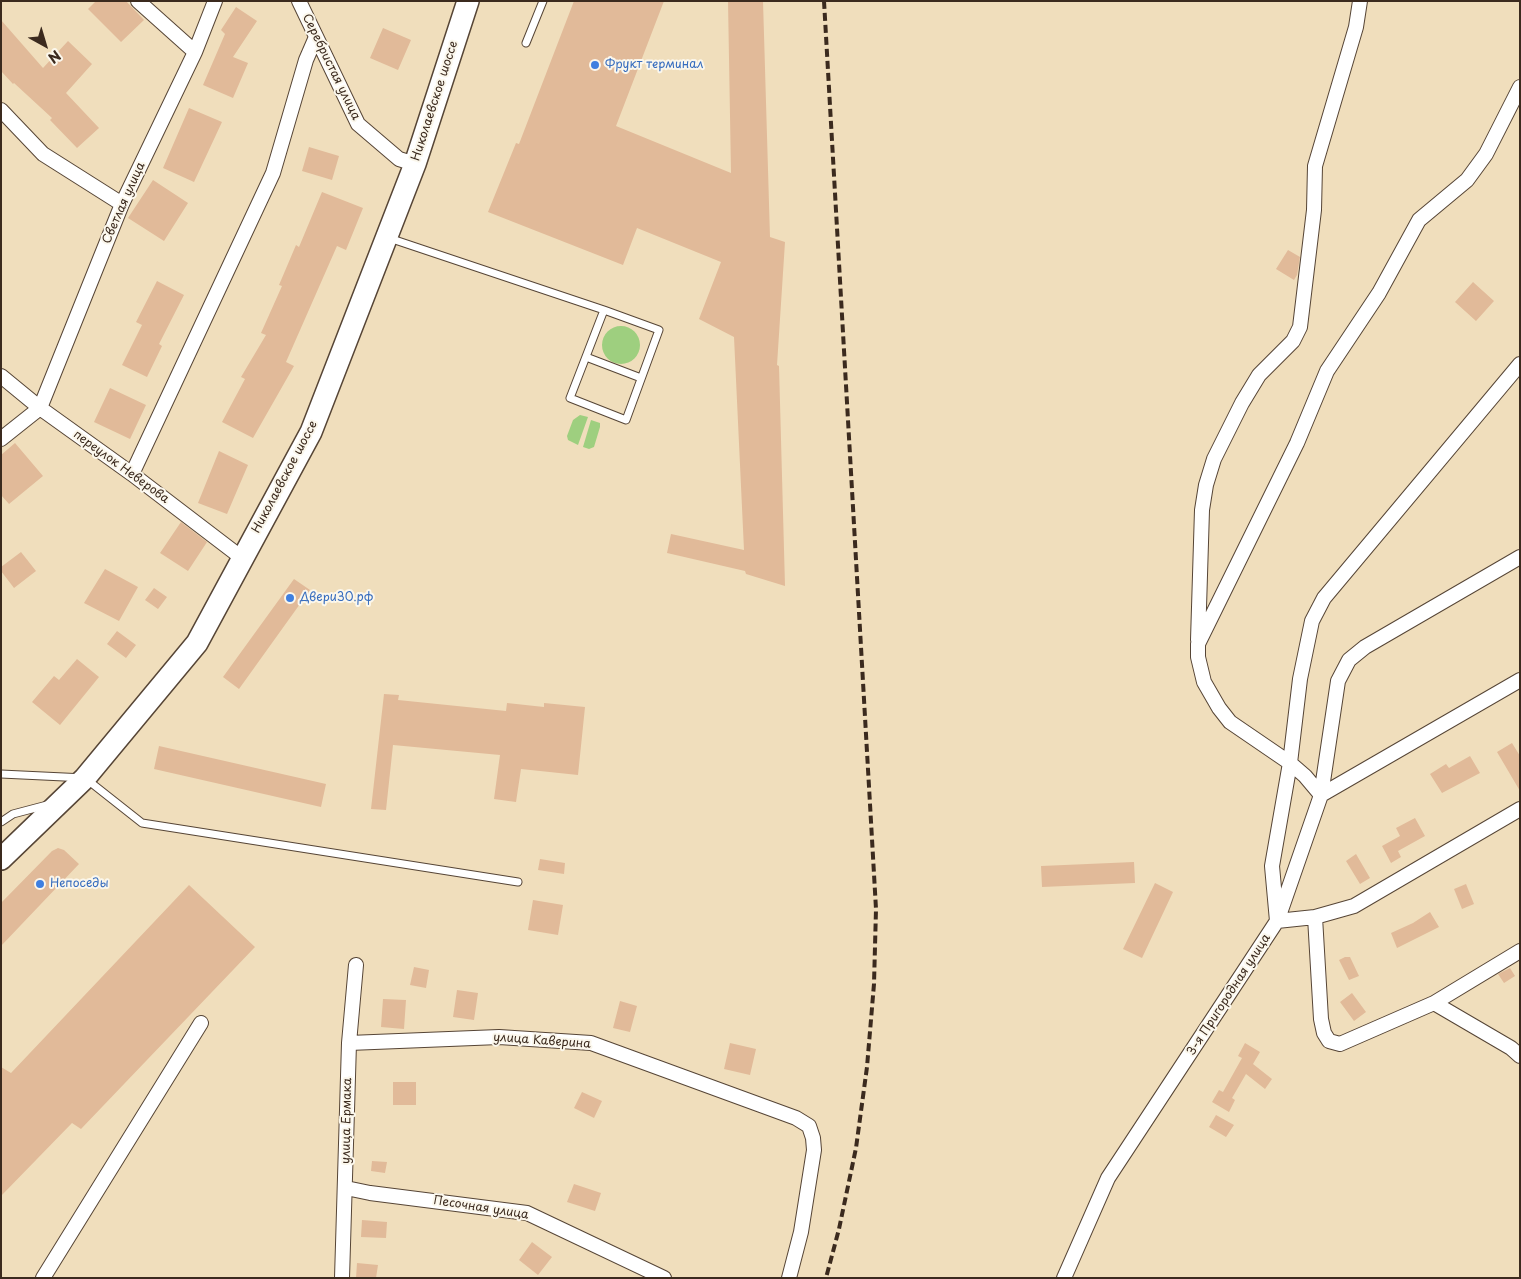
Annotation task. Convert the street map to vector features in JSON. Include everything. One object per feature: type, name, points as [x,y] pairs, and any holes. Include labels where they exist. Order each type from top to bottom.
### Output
[{"type":"main road","name":"Николаевское шоссе","points":[[1,859],[85,778],[197,643],[312,432],[415,164],[468,1]]},
{"type":"street","points":[[138,1],[195,52]]},
{"type":"street","name":"Светлая улица","points":[[40,408],[122,204],[195,52],[215,1]]},
{"type":"street","name":"Серебристая улица","points":[[299,1],[358,124],[399,159],[415,164]]},
{"type":"street","points":[[1321,795],[1290,763],[1230,722],[1219,708],[1204,682],[1198,657],[1202,510],[1206,485],[1214,459],[1242,403],[1259,375],[1293,341],[1300,327],[1314,210],[1315,166],[1356,27],[1360,1]]},
{"type":"street","points":[[132,474],[273,173],[306,60],[316,37]]},
{"type":"street","points":[[1198,644],[1289,461],[1327,371],[1380,293],[1419,220],[1467,180],[1478,165],[1520,87]]},
{"type":"street","points":[[1,110],[43,154],[122,204]]},
{"type":"street","points":[[1277,921],[1272,866],[1290,763],[1300,679],[1312,621],[1324,598],[1520,364]]},
{"type":"street","name":"переулок Неверова","points":[[1,376],[40,408],[132,474],[242,558]]},
{"type":"street","points":[[1,440],[40,408]]},
{"type":"street","points":[[1277,921],[1321,795],[1338,681],[1349,660],[1365,647],[1520,557]]},
{"type":"street","points":[[1321,795],[1520,680]]},
{"type":"street","name":"3-я Пригородная улица","points":[[1064,1278],[1108,1178],[1277,921],[1315,917],[1354,906],[1520,809]]},
{"type":"street","points":[[1315,917],[1321,1019],[1324,1033],[1330,1041],[1340,1044],[1434,1003],[1520,951]]},
{"type":"street","name":"улица Ермака","points":[[342,1278],[349,1043],[356,965]]},
{"type":"street","points":[[1434,1003],[1511,1048],[1520,1056]]},
{"type":"street","points":[[43,1278],[201,1023]]},
{"type":"street","name":"улица Каверина","points":[[349,1043],[499,1037],[591,1043],[796,1118],[808,1126],[814,1138],[814,1150],[801,1232],[789,1278]]},
{"type":"street","name":"Песочная улица","points":[[346,1188],[370,1193],[528,1212],[664,1278]]},
{"type":"lane","points":[[526,43],[543,1]]},
{"type":"lane","points":[[386,237],[604,310],[659,330],[626,420],[570,398],[604,310]]},
{"type":"lane","points":[[586,357],[641,378]]},
{"type":"lane","points":[[1,774],[85,778],[142,822],[518,882]]},
{"type":"lane","points":[[1,822],[13,814],[59,801]]},
{"type":"green space","points":[[621,326],[635,331],[640,345],[635,359],[621,364],[607,359],[602,345],[607,331]]},
{"type":"green space","points":[[580,415],[588,417],[578,445],[568,440],[567,436],[573,420]]},
{"type":"green space","points":[[591,420],[600,423],[600,427],[594,447],[589,449],[583,447]]},
{"type":"building","points":[[96,1],[126,1],[144,20],[121,42],[88,9]]},
{"type":"building","points":[[574,1],[664,1],[616,126],[731,173],[728,1],[763,1],[770,237],[785,242],[777,365],[779,366],[785,586],[746,574],[745,571],[667,553],[671,534],[744,550],[734,337],[699,319],[721,262],[637,228],[623,265],[488,212],[516,143],[519,144]]},
{"type":"building","points":[[236,7],[257,21],[233,57],[248,63],[233,98],[203,85],[225,34],[221,30]]},
{"type":"building","points":[[1,20],[43,68],[68,41],[92,64],[66,93],[99,128],[77,148],[50,120],[52,118],[1,71]]},
{"type":"building","points":[[383,28],[411,40],[398,70],[370,58]]},
{"type":"building","points":[[189,108],[222,122],[194,182],[163,168]]},
{"type":"building","points":[[309,147],[339,156],[332,180],[302,171]]},
{"type":"building","points":[[153,180],[188,203],[164,241],[128,218]]},
{"type":"building","points":[[322,192],[363,208],[346,250],[337,246],[286,362],[294,366],[253,438],[222,422],[245,379],[241,377],[266,335],[261,333],[282,286],[279,285],[296,245],[299,247]]},
{"type":"building","points":[[1288,250],[1300,257],[1297,275],[1294,280],[1276,269]]},
{"type":"building","points":[[157,281],[184,295],[159,344],[162,346],[147,377],[122,365],[142,325],[136,322]]},
{"type":"building","points":[[1473,282],[1494,301],[1476,321],[1455,302]]},
{"type":"building","points":[[110,388],[146,405],[130,439],[94,422]]},
{"type":"building","points":[[15,443],[43,476],[9,504],[1,495],[1,455]]},
{"type":"building","points":[[219,451],[248,465],[227,514],[198,503]]},
{"type":"building","points":[[181,522],[207,542],[188,571],[160,553]]},
{"type":"building","points":[[21,552],[36,571],[14,588],[1,571],[1,567]]},
{"type":"building","points":[[105,569],[138,587],[119,621],[84,603]]},
{"type":"building","points":[[294,579],[310,590],[239,689],[223,677]]},
{"type":"building","points":[[154,588],[167,597],[158,609],[145,600]]},
{"type":"building","points":[[117,631],[136,645],[126,658],[107,644]]},
{"type":"building","points":[[77,659],[99,677],[60,725],[32,702],[54,676],[59,680]]},
{"type":"building","points":[[384,694],[399,695],[398,700],[506,711],[507,703],[544,707],[544,703],[585,707],[578,775],[521,769],[516,802],[494,799],[500,755],[393,745],[386,810],[371,809]]},
{"type":"building","points":[[1512,743],[1520,756],[1520,791],[1497,752]]},
{"type":"building","points":[[159,746],[326,784],[321,807],[154,769]]},
{"type":"building","points":[[1470,756],[1480,773],[1442,793],[1430,774],[1446,764],[1449,768]]},
{"type":"building","points":[[1415,818],[1425,836],[1398,851],[1401,857],[1391,863],[1382,846],[1400,836],[1396,828]]},
{"type":"building","name":"Непоседы","points":[[58,848],[64,850],[79,864],[1,946],[1,903],[52,851]]},
{"type":"building","points":[[1356,854],[1370,878],[1360,884],[1346,861]]},
{"type":"building","points":[[540,859],[565,863],[564,874],[538,870]]},
{"type":"building","points":[[1134,862],[1135,883],[1042,887],[1041,866]]},
{"type":"building","points":[[1155,883],[1173,892],[1142,958],[1123,949]]},
{"type":"building","points":[[1466,884],[1474,904],[1462,909],[1454,889]]},
{"type":"building","points":[[189,885],[255,947],[81,1129],[72,1123],[1,1196],[1,1067],[11,1073]]},
{"type":"building","points":[[533,900],[563,905],[558,935],[528,930]]},
{"type":"building","points":[[1430,912],[1439,927],[1397,948],[1391,933],[1413,923]]},
{"type":"building","points":[[1350,957],[1359,976],[1349,980],[1339,960]]},
{"type":"building","points":[[414,967],[429,970],[426,988],[410,985]]},
{"type":"building","points":[[1510,968],[1515,976],[1504,983],[1498,974]]},
{"type":"building","points":[[457,990],[478,993],[474,1020],[453,1017]]},
{"type":"building","points":[[1352,993],[1366,1012],[1354,1021],[1340,1002]]},
{"type":"building","points":[[383,999],[406,1000],[404,1029],[381,1027]]},
{"type":"building","points":[[620,1001],[637,1006],[630,1032],[613,1028]]},
{"type":"building","points":[[730,1043],[756,1049],[750,1075],[724,1069]]},
{"type":"building","points":[[1245,1043],[1260,1052],[1253,1064],[1272,1079],[1265,1089],[1246,1074],[1232,1098],[1235,1100],[1229,1112],[1212,1102],[1219,1090],[1223,1092],[1242,1058],[1238,1056]]},
{"type":"building","points":[[393,1082],[416,1082],[416,1105],[393,1105]]},
{"type":"building","points":[[582,1092],[602,1101],[594,1118],[574,1108]]},
{"type":"building","points":[[1216,1115],[1234,1125],[1226,1137],[1209,1127]]},
{"type":"building","points":[[372,1161],[387,1162],[385,1173],[371,1171]]},
{"type":"building","points":[[574,1184],[601,1193],[595,1211],[567,1202]]},
{"type":"building","points":[[362,1220],[387,1222],[386,1238],[361,1237]]},
{"type":"building","points":[[532,1242],[552,1257],[538,1275],[519,1260]]},
{"type":"building","points":[[357,1263],[378,1265],[376,1278],[356,1278]]},
{"type":"railway","points":[[824,1],[876,909],[874,984],[867,1067],[856,1148],[839,1229],[826,1278]]},
{"type":"place","name":"Фрукт терминал","points":[[595,65]]},
{"type":"place","name":"Двери30.рф","points":[[290,598]]},
{"type":"place","name":"Непоседы","points":[[40,884]]}]
